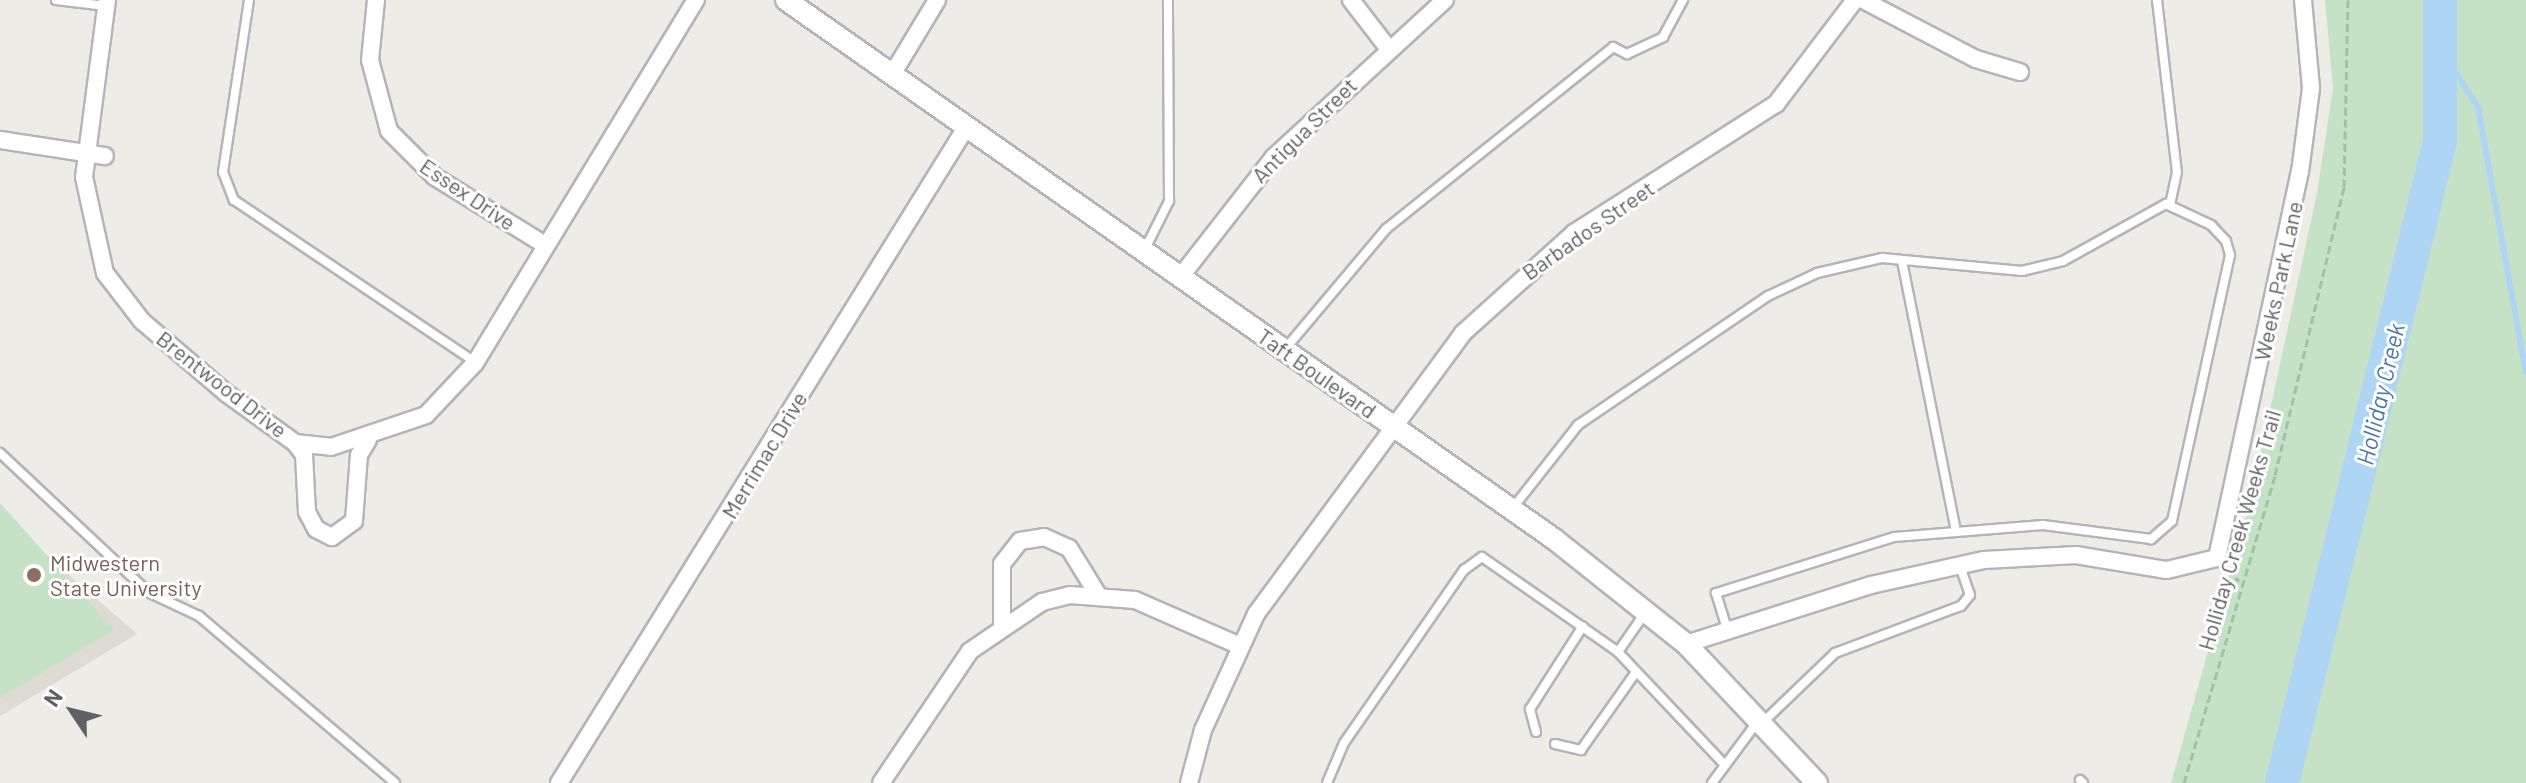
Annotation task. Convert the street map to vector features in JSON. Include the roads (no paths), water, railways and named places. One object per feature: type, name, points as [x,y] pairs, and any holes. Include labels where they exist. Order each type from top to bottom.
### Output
[{"type":"street","name":"Essex Drive","points":[[376,0],[370,60],[389,131],[435,177],[545,245]]},
{"type":"street","name":"Brentwood Drive","points":[[107,3],[88,153],[87,212],[99,260],[122,297],[226,393],[295,443],[331,447],[368,440],[426,415],[475,363],[696,0]]},
{"type":"street","name":"Taft Boulevard","points":[[786,0],[1511,509],[1646,611],[1686,644],[1817,783]]},
{"type":"street","points":[[893,73],[937,0]]},
{"type":"street","points":[[1351,0],[1388,48]]},
{"type":"street","name":"Antigua Street","points":[[1181,276],[1274,157],[1388,48],[1445,0]]},
{"type":"street","name":"Barbados Street","points":[[1189,783],[1238,645],[1393,426],[1507,287],[1574,233],[1776,104],[1855,0]]},
{"type":"street","points":[[1863,0],[1976,59],[2020,72]]},
{"type":"street","name":"Weeks Park Lane","points":[[1960,566],[2076,555],[2167,570],[2217,558],[2300,172],[2311,88],[2303,0]]},
{"type":"street","name":"Merrimac Drive","points":[[559,783],[967,126]]},
{"type":"street","points":[[0,140],[105,156]]},
{"type":"street","points":[[295,443],[304,455],[307,512],[316,529],[332,537],[354,521],[359,455],[368,440]]},
{"type":"street","points":[[1002,623],[1002,564],[1020,541],[1044,537],[1069,548],[1098,595]]},
{"type":"street","points":[[1686,644],[1871,585],[1960,566]]},
{"type":"street","points":[[881,783],[949,679],[1002,623],[1042,602],[1098,595],[1162,609],[1238,645]]},
{"type":"lane","points":[[56,0],[107,3]]},
{"type":"lane","points":[[249,0],[223,172],[234,200],[475,363]]},
{"type":"lane","points":[[1144,250],[1169,201],[1168,0]]},
{"type":"lane","points":[[1285,350],[1398,219],[1613,47],[1627,54],[1663,37],[1683,0]]},
{"type":"lane","points":[[2157,0],[2177,172],[2170,204]]},
{"type":"lane","points":[[1511,509],[1578,425],[1768,296],[1854,263],[1902,261],[2022,271],[2063,261],[2148,209],[2170,204],[2211,225],[2230,255],[2172,521],[2151,539],[2043,525],[1894,537],[1716,593],[1729,632]]},
{"type":"lane","points":[[1902,261],[1956,532]]},
{"type":"lane","points":[[0,453],[148,592],[199,616],[395,783]]},
{"type":"lane","points":[[1327,783],[1344,743],[1473,559],[1506,568],[1618,652],[1725,765]]},
{"type":"lane","points":[[1712,783],[1760,722],[1835,653],[1961,606],[1970,595],[1960,566]]},
{"type":"lane","points":[[1618,652],[1646,611]]},
{"type":"lane","points":[[1536,732],[1530,709],[1583,626]]},
{"type":"lane","points":[[1555,744],[1581,750],[1636,672]]},
{"type":"waterway","name":"Holliday Creek","points":[[2282,783],[2440,141],[2440,0]]},
{"type":"waterway","points":[[2442,51],[2478,107],[2526,373]]},
{"type":"place","name":"Midwestern State University","points":[[34,575]]}]
